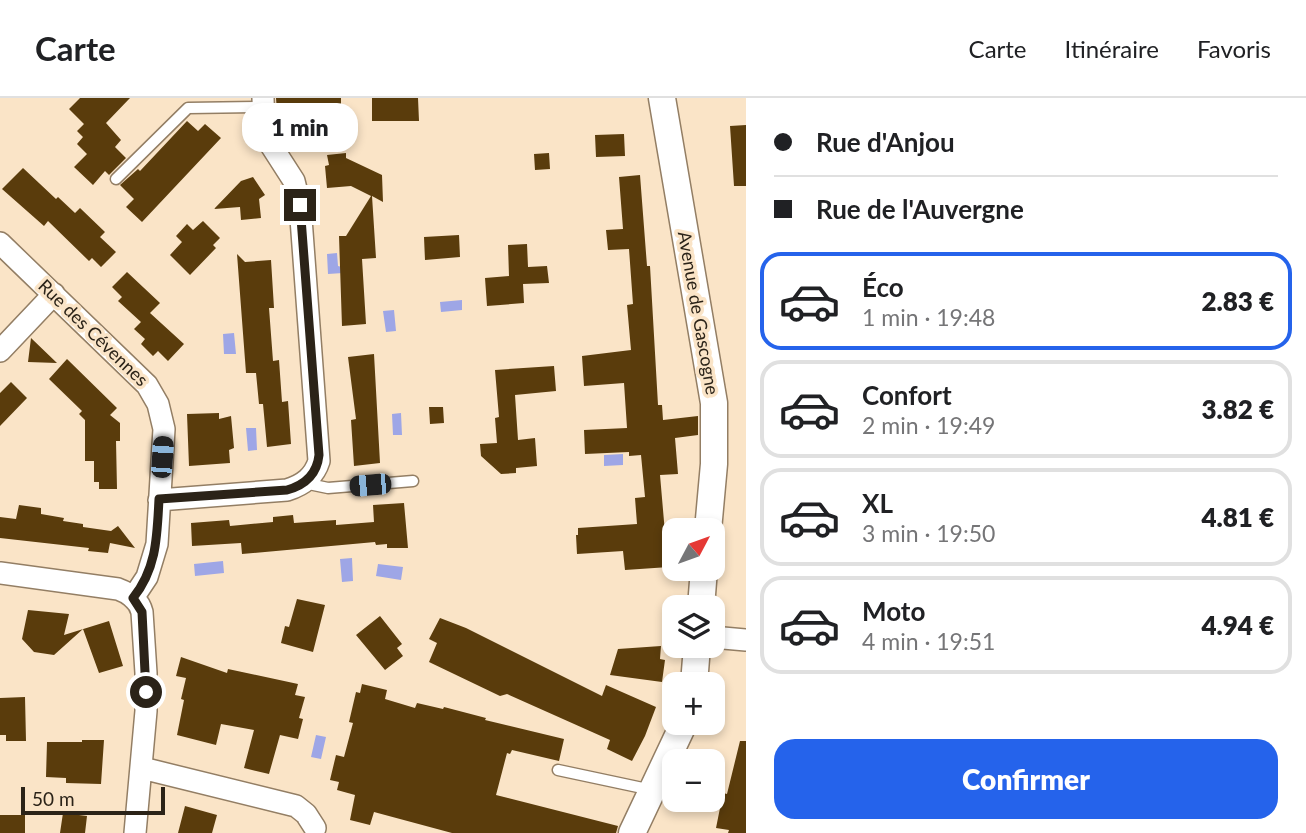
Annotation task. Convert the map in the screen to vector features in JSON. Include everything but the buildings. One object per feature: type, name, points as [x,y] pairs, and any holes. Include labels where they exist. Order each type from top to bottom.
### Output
[{"type":"street","name":"Avenue de Gascogne","points":[[662,98],[714,403],[714,464],[709,518]]},
{"type":"street","points":[[159,499],[287,490],[304,483],[316,469],[319,455],[300,205],[293,181],[267,139],[264,103]]},
{"type":"street","name":"Rue des Cévennes","points":[[0,243],[147,385],[156,398],[164,429],[155,556],[147,577],[133,598]]},
{"type":"street","points":[[0,351],[54,295]]},
{"type":"street","points":[[0,573],[118,589],[133,598],[142,612],[146,673],[142,768],[135,833]]},
{"type":"street","points":[[725,638],[746,640]]},
{"type":"street","points":[[632,833],[678,735]]},
{"type":"street","points":[[142,768],[296,807],[306,814],[315,828]]},
{"type":"lane","points":[[116,179],[188,108],[264,103]]},
{"type":"lane","points":[[304,483],[328,488],[413,481]]},
{"type":"lane","points":[[558,770],[652,790]]},
{"type":"water","points":[[337,253],[338,266],[342,267],[343,273],[328,274],[327,254]]},
{"type":"water","points":[[462,300],[462,310],[441,312],[440,302]]},
{"type":"water","points":[[394,310],[396,331],[386,332],[383,311]]},
{"type":"water","points":[[234,333],[236,354],[224,354],[223,334]]},
{"type":"water","points":[[401,413],[402,435],[393,435],[392,414]]},
{"type":"water","points":[[246,428],[256,428],[257,450],[248,451]]},
{"type":"water","points":[[623,454],[623,465],[604,466],[604,455]]},
{"type":"water","points":[[352,558],[353,581],[342,582],[340,559]]},
{"type":"water","points":[[223,561],[224,573],[195,576],[194,564]]},
{"type":"water","points":[[378,564],[403,567],[401,580],[376,576]]},
{"type":"water","points":[[316,735],[326,737],[321,759],[311,757]]},
{"type":"route","points":[[146,692],[142,612],[133,598],[147,577],[155,556],[159,499],[287,490],[309,479],[317,465],[319,455],[300,205]]}]
